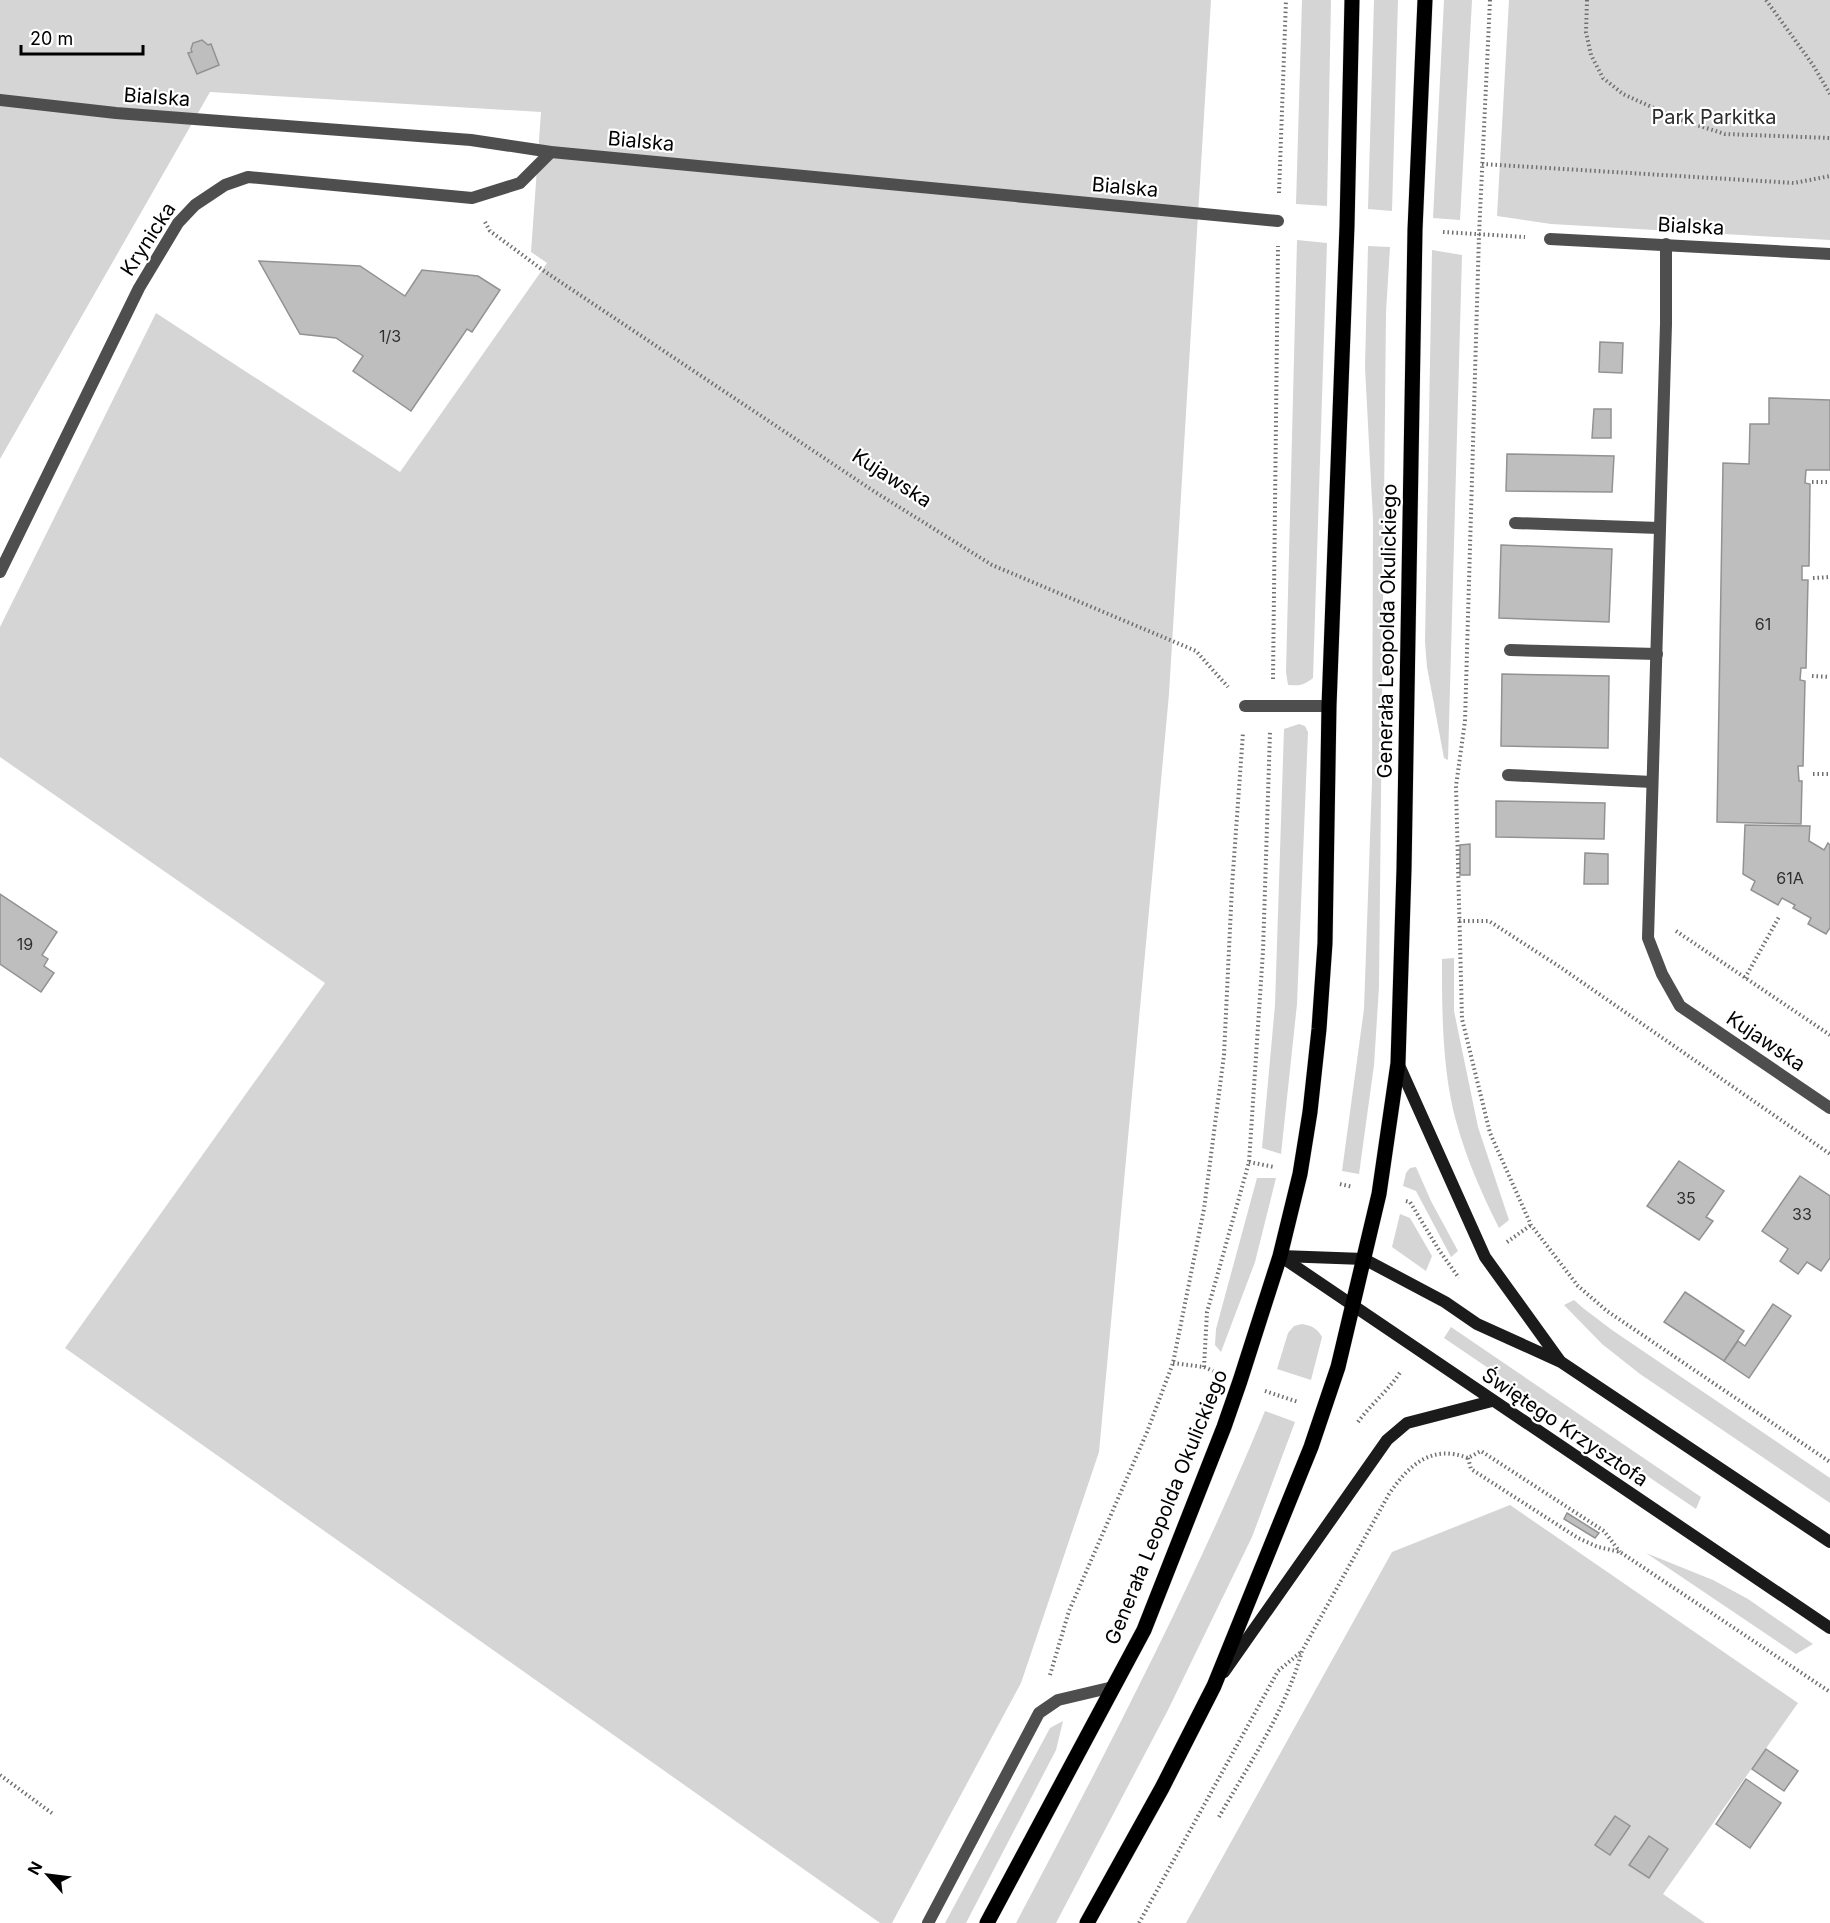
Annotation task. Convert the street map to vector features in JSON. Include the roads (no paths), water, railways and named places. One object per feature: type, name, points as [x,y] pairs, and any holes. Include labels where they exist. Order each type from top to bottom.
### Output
[{"type":"main road","name":"Generała Leopolda Okulickiego","points":[[987,1923],[1144,1630],[1224,1427],[1280,1256],[1300,1174],[1310,1112],[1319,1029],[1325,943],[1329,706],[1347,226],[1352,0]]},
{"type":"main road","name":"Generała Leopolda Okulickiego","points":[[1087,1923],[1162,1788],[1214,1686],[1311,1447],[1338,1367],[1379,1194],[1398,1063],[1405,857],[1415,230],[1425,0]]},
{"type":"main road","points":[[1398,1063],[1485,1257],[1561,1362]]},
{"type":"main road","points":[[1280,1256],[1364,1259],[1445,1302],[1477,1324],[1561,1362],[1830,1542]]},
{"type":"main road","name":"Świętego Krzysztofa","points":[[1280,1256],[1830,1628]]},
{"type":"main road","points":[[1214,1686],[1386,1440],[1407,1423],[1492,1401]]},
{"type":"street","name":"Bialska","points":[[0,100],[116,113],[471,140],[551,152],[1278,221]]},
{"type":"street","name":"Krynicka","points":[[0,572],[139,288],[178,223],[195,205],[225,185],[248,177],[472,198],[520,183],[551,152]]},
{"type":"street","name":"Bialska","points":[[1550,239],[1830,254]]},
{"type":"street","points":[[1508,775],[1652,782],[1666,324],[1666,244]]},
{"type":"street","points":[[1515,523],[1659,528]]},
{"type":"street","points":[[1510,650],[1657,654]]},
{"type":"street","points":[[1245,706],[1329,706]]},
{"type":"street","name":"Kujawska","points":[[1652,782],[1648,938],[1662,974],[1680,1006],[1830,1108]]},
{"type":"street","points":[[928,1923],[1039,1713],[1058,1700],[1113,1687]]},
{"type":"park label","name":"Park Parkitka","points":[[1714,117]]}]
